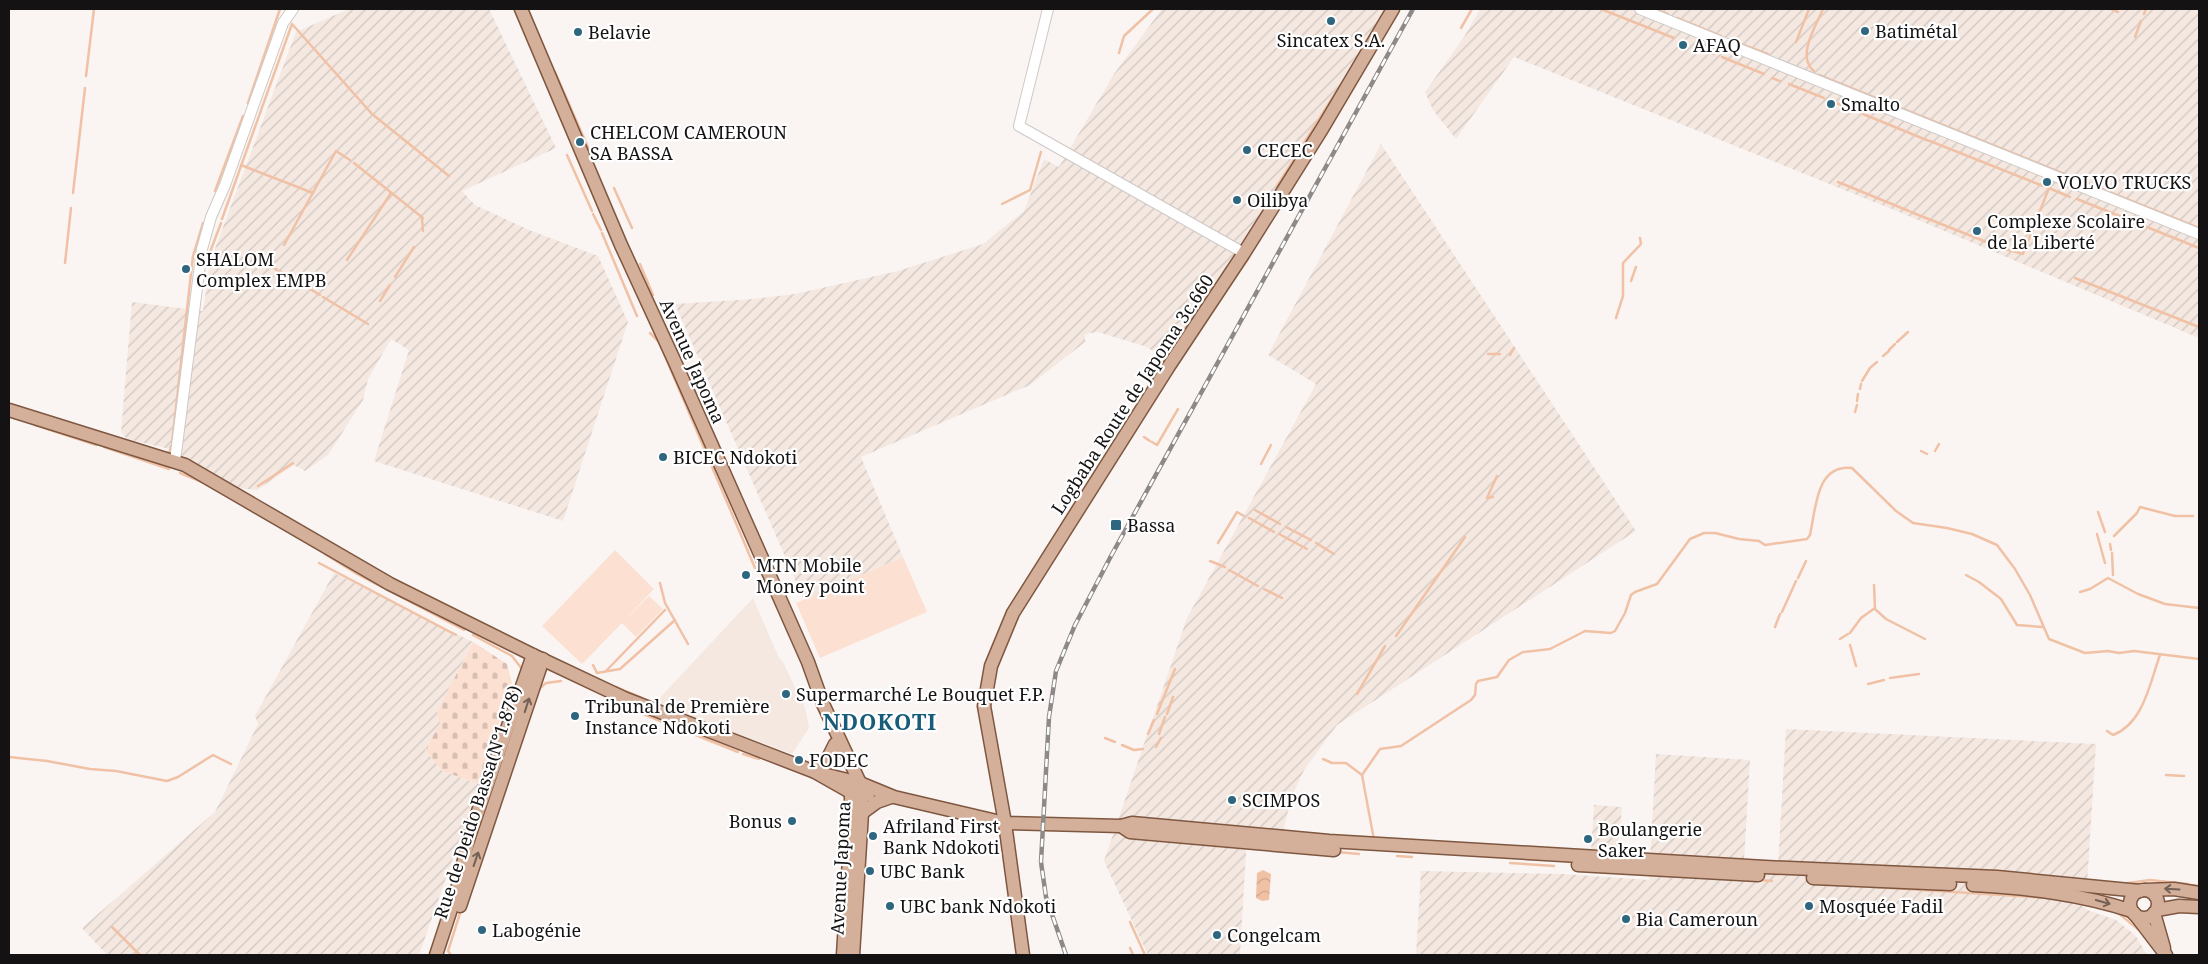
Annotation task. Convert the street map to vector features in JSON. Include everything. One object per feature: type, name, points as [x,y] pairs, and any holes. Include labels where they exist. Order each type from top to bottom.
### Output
[{"type":"main road","name":"Avenue Japoma","points":[[521,9],[621,246],[674,360],[808,662],[856,788],[862,813],[853,955]]},
{"type":"main road","name":"Logbaba Route de Japoma 3c.660","points":[[1023,955],[1005,823],[984,706],[995,657],[1013,613],[1169,366],[1244,253],[1322,129],[1393,9]]},
{"type":"main road","points":[[9,410],[175,461],[244,498],[390,584],[632,702],[856,788],[1005,823],[1121,826],[1132,823],[1206,834],[1329,845],[2142,891],[2174,889],[2199,893]]},
{"type":"main road","points":[[436,955],[456,894],[470,834],[538,657]]},
{"type":"main road","name":"Rue de Deido Bassa(N°1.878)","points":[[445,955],[538,657]]},
{"type":"main road","name":"Avenue Japoma","points":[[834,728],[835,744],[856,788],[843,955]]},
{"type":"main road","points":[[815,772],[828,758],[835,744]]},
{"type":"main road","points":[[862,813],[878,802],[892,797]]},
{"type":"main road","points":[[1996,882],[2076,895],[2133,912],[2142,918],[2155,912],[2179,906],[2199,907]]},
{"type":"main road","points":[[2142,891],[2156,896],[2155,912],[2166,955]]},
{"type":"main road","points":[[2142,891],[2131,899],[2133,912],[2166,955]]},
{"type":"street","points":[[175,461],[202,249],[211,217],[225,185],[283,23],[294,9]]},
{"type":"street","points":[[1048,9],[1019,126],[1244,253]]},
{"type":"street","points":[[1640,9],[2199,234]]},
{"type":"shaded area","points":[[349,9],[489,9],[556,148],[462,191],[475,205],[529,230],[598,256],[628,322],[563,521],[374,461],[409,350],[391,339],[368,379],[363,400],[328,455],[305,471],[294,465],[257,490],[230,487],[174,450],[127,439],[121,432],[132,302],[203,311],[210,262],[296,32]]},
{"type":"shaded area","points":[[1162,9],[1391,9],[1171,363],[1147,347],[1098,332],[1085,334],[1085,342],[1030,385],[861,457],[903,557],[804,600],[675,304],[754,299],[795,294],[898,271],[983,244],[1024,211],[1044,159],[1059,167],[1114,74]]},
{"type":"shaded area","points":[[1480,9],[2199,9],[2199,338],[1904,214],[1514,57],[1456,139],[1433,110],[1425,92],[1464,37]]},
{"type":"shaded area","points":[[1381,144],[1636,531],[1337,725],[1304,770],[1292,796],[1281,838],[1247,836],[1240,955],[1148,955],[1104,861],[1187,618],[1316,384],[1268,355]]},
{"type":"shaded area","points":[[334,573],[473,642],[437,712],[441,724],[425,750],[442,771],[479,784],[419,955],[107,955],[82,928],[215,812],[258,724],[255,716]]},
{"type":"shaded area","points":[[753,598],[779,658],[782,660],[805,708],[809,728],[792,754],[655,703]]},
{"type":"shaded area","points":[[1786,729],[2096,744],[2087,885],[2069,894],[2087,910],[2116,920],[2135,935],[2147,955],[1416,955],[1421,871],[1563,874],[1649,880],[1656,754],[1750,760],[1744,862],[1778,864]]},
{"type":"shaded area","points":[[1594,805],[1622,807],[1618,854],[1591,853]]},
{"type":"green space","points":[[615,550],[654,589],[623,622],[649,596],[663,609],[636,637],[622,623],[582,664],[542,626]]},
{"type":"green space","points":[[903,557],[927,612],[820,658],[796,603]]},
{"type":"green space","points":[[473,642],[507,664],[512,683],[479,784],[442,771],[425,750],[440,724],[437,712]]},
{"type":"water","points":[[1263,870],[1271,874],[1269,900],[1262,901],[1256,898],[1257,873]]},
{"type":"waterway","points":[[86,76],[94,9]]},
{"type":"waterway","points":[[248,103],[280,9]]},
{"type":"waterway","points":[[1119,53],[1124,36],[1153,9]]},
{"type":"waterway","points":[[1461,28],[1472,9]]},
{"type":"waterway","points":[[1601,9],[1674,38]]},
{"type":"waterway","points":[[1654,9],[1668,14]]},
{"type":"waterway","points":[[1796,42],[1809,9]]},
{"type":"waterway","points":[[1814,71],[1809,65],[1807,49],[1812,32],[1823,9]]},
{"type":"waterway","points":[[2111,9],[2118,12]]},
{"type":"waterway","points":[[2144,14],[2146,9]]},
{"type":"waterway","points":[[1677,18],[1721,36]]},
{"type":"waterway","points":[[2135,37],[2141,21]]},
{"type":"waterway","points":[[222,219],[292,24],[372,114],[449,176]]},
{"type":"waterway","points":[[1360,53],[1372,32]]},
{"type":"waterway","points":[[1733,41],[1768,54]]},
{"type":"waterway","points":[[1698,48],[1714,54]]},
{"type":"waterway","points":[[1722,57],[1764,74]]},
{"type":"waterway","points":[[555,72],[590,152]]},
{"type":"waterway","points":[[1819,75],[2199,228]]},
{"type":"waterway","points":[[1772,78],[1780,81]]},
{"type":"waterway","points":[[1789,84],[1824,98]]},
{"type":"waterway","points":[[1302,146],[1340,86]]},
{"type":"waterway","points":[[73,193],[85,88]]},
{"type":"waterway","points":[[1834,102],[1846,107]]},
{"type":"waterway","points":[[1863,114],[1929,141]]},
{"type":"waterway","points":[[220,188],[215,191],[243,116]]},
{"type":"waterway","points":[[1930,141],[2043,186]]},
{"type":"waterway","points":[[284,245],[336,151],[350,160]]},
{"type":"waterway","points":[[1002,204],[1030,190],[1041,152]]},
{"type":"waterway","points":[[1277,186],[1298,153]]},
{"type":"waterway","points":[[567,155],[592,211]]},
{"type":"waterway","points":[[354,163],[423,218]]},
{"type":"waterway","points":[[241,165],[313,193]]},
{"type":"waterway","points":[[1838,182],[1909,211]]},
{"type":"waterway","points":[[2044,186],[2070,197]]},
{"type":"waterway","points":[[614,188],[632,228]]},
{"type":"waterway","points":[[2005,249],[2023,254],[2049,188]]},
{"type":"waterway","points":[[347,260],[391,193]]},
{"type":"waterway","points":[[2077,199],[2199,248]]},
{"type":"waterway","points":[[65,263],[71,208]]},
{"type":"waterway","points":[[1911,212],[2004,249]]},
{"type":"waterway","points":[[593,214],[601,230]]},
{"type":"waterway","points":[[422,219],[423,231]]},
{"type":"waterway","points":[[172,443],[193,256],[203,223]]},
{"type":"waterway","points":[[206,263],[221,223]]},
{"type":"waterway","points":[[602,233],[637,316]]},
{"type":"waterway","points":[[1616,318],[1623,296],[1623,263],[1641,244],[1640,238]]},
{"type":"waterway","points":[[395,277],[414,247]]},
{"type":"waterway","points":[[1237,273],[1248,259],[1247,256]]},
{"type":"waterway","points":[[266,262],[277,270]]},
{"type":"waterway","points":[[640,264],[653,295]]},
{"type":"waterway","points":[[1631,281],[1636,267]]},
{"type":"waterway","points":[[280,271],[320,295]]},
{"type":"waterway","points":[[2075,278],[2199,327]]},
{"type":"waterway","points":[[380,301],[390,285]]},
{"type":"waterway","points":[[323,297],[368,324]]},
{"type":"waterway","points":[[1897,342],[1908,332]]},
{"type":"waterway","points":[[650,333],[659,342],[755,568]]},
{"type":"waterway","points":[[1889,350],[1895,344]]},
{"type":"waterway","points":[[1510,355],[1514,348]]},
{"type":"waterway","points":[[1883,356],[1889,351]]},
{"type":"waterway","points":[[1488,354],[1500,354]]},
{"type":"waterway","points":[[1871,367],[1877,362]]},
{"type":"waterway","points":[[1862,381],[1870,368]]},
{"type":"waterway","points":[[1860,389],[1861,384]]},
{"type":"waterway","points":[[1857,401],[1858,394]]},
{"type":"waterway","points":[[1855,412],[1857,405]]},
{"type":"waterway","points":[[1152,442],[1157,445],[1178,409]]},
{"type":"waterway","points":[[35,425],[96,445]]},
{"type":"waterway","points":[[1144,437],[1150,441]]},
{"type":"waterway","points":[[1935,451],[1939,444]]},
{"type":"waterway","points":[[1261,464],[1271,445]]},
{"type":"waterway","points":[[166,454],[170,451],[171,446]]},
{"type":"waterway","points":[[104,447],[169,469]]},
{"type":"waterway","points":[[1921,451],[1927,454]]},
{"type":"waterway","points":[[258,486],[293,463]]},
{"type":"waterway","points":[[1374,840],[1362,775],[1380,749],[1401,746],[1471,700],[1475,695],[1478,681],[1497,677],[1509,660],[1523,652],[1550,649],[1585,631],[1611,633],[1615,631],[1625,613],[1631,595],[1657,584],[1690,539],[1704,533],[1715,533],[1739,539],[1759,541],[1765,545],[1807,539],[1810,535],[1816,501],[1824,480],[1831,473],[1840,469],[1852,468],[1896,511],[1913,523],[1972,534],[1997,545],[2015,569],[2030,595],[2049,639],[2085,653],[2134,651],[2199,659]]},
{"type":"waterway","points":[[180,473],[202,482]]},
{"type":"waterway","points":[[1493,497],[1487,498],[1497,476]]},
{"type":"waterway","points":[[2114,536],[2137,513],[2140,507],[2175,516],[2193,516]]},
{"type":"waterway","points":[[1255,510],[1280,524]]},
{"type":"waterway","points":[[1218,543],[1237,512],[1244,516]]},
{"type":"waterway","points":[[2098,512],[2105,532]]},
{"type":"waterway","points":[[1249,518],[1274,532]]},
{"type":"waterway","points":[[1286,527],[1311,540]]},
{"type":"waterway","points":[[1279,534],[1307,549]]},
{"type":"waterway","points":[[2097,534],[2105,563]]},
{"type":"waterway","points":[[1396,636],[1465,537]]},
{"type":"waterway","points":[[1316,543],[1334,554]]},
{"type":"waterway","points":[[2110,544],[2111,550]]},
{"type":"waterway","points":[[2112,553],[2113,575]]},
{"type":"waterway","points":[[325,554],[357,574],[464,630]]},
{"type":"waterway","points":[[1210,561],[1225,567]]},
{"type":"waterway","points":[[1798,578],[1806,561]]},
{"type":"waterway","points":[[319,563],[456,635]]},
{"type":"waterway","points":[[1229,570],[1258,586]]},
{"type":"waterway","points":[[1966,575],[1979,582],[2001,599],[2017,625],[2042,627]]},
{"type":"waterway","points":[[2080,592],[2090,589],[2108,578],[2138,594],[2165,604],[2199,608]]},
{"type":"waterway","points":[[1782,612],[1796,581]]},
{"type":"waterway","points":[[660,583],[665,603],[688,644]]},
{"type":"waterway","points":[[1874,585],[1875,609]]},
{"type":"waterway","points":[[1264,589],[1282,598]]},
{"type":"waterway","points":[[1850,633],[1861,618],[1875,608]]},
{"type":"waterway","points":[[606,671],[665,610]]},
{"type":"waterway","points":[[1876,610],[1886,619],[1925,639]]},
{"type":"waterway","points":[[1775,627],[1780,614]]},
{"type":"waterway","points":[[593,665],[597,673],[620,669],[675,620]]},
{"type":"waterway","points":[[1840,639],[1848,634]]},
{"type":"waterway","points":[[473,635],[512,656],[522,669]]},
{"type":"waterway","points":[[1850,645],[1856,666]]},
{"type":"waterway","points":[[1357,694],[1385,646]]},
{"type":"waterway","points":[[2107,731],[2113,735],[2124,729],[2139,712],[2160,655]]},
{"type":"waterway","points":[[1157,714],[1175,669]]},
{"type":"waterway","points":[[1890,678],[1919,674]]},
{"type":"waterway","points":[[1868,684],[1884,680]]},
{"type":"waterway","points":[[539,689],[546,683],[561,681]]},
{"type":"waterway","points":[[616,687],[642,698]]},
{"type":"waterway","points":[[1167,714],[1173,697]]},
{"type":"waterway","points":[[624,706],[682,730]]},
{"type":"waterway","points":[[1159,734],[1165,717]]},
{"type":"waterway","points":[[1148,734],[1154,720]]},
{"type":"waterway","points":[[683,730],[738,752]]},
{"type":"waterway","points":[[1105,738],[1115,742]]},
{"type":"waterway","points":[[1156,747],[1161,738]]},
{"type":"waterway","points":[[1122,745],[1134,750],[1143,749]]},
{"type":"waterway","points":[[743,754],[759,759]]},
{"type":"waterway","points":[[9,757],[116,771],[167,781],[178,777],[213,755],[231,764]]},
{"type":"waterway","points":[[1323,759],[1332,763],[1346,763],[1362,775]]},
{"type":"waterway","points":[[2166,775],[2184,776]]},
{"type":"waterway","points":[[1337,852],[1359,854]]},
{"type":"waterway","points":[[1397,856],[1412,857]]},
{"type":"waterway","points":[[1510,863],[1554,866]]},
{"type":"waterway","points":[[1759,880],[1772,881]]},
{"type":"waterway","points":[[2121,884],[2150,880],[2188,884]]},
{"type":"waterway","points":[[2191,885],[2199,886]]},
{"type":"waterway","points":[[1874,887],[2048,898]]},
{"type":"waterway","points":[[451,955],[448,951],[461,910]]},
{"type":"waterway","points":[[2117,912],[2139,930]]},
{"type":"waterway","points":[[1130,922],[1145,955]]},
{"type":"waterway","points":[[112,927],[140,955]]},
{"type":"waterway","points":[[1130,948],[1133,955]]},
{"type":"railway","points":[[1066,955],[1046,897],[1041,862],[1049,717],[1056,671],[1075,625],[1111,556],[1413,9]]},
{"type":"place","name":"Sincatex S.A.","points":[[1331,21]]},
{"type":"place","name":"Batimétal","points":[[1865,31]]},
{"type":"place","name":"Belavie","points":[[578,32]]},
{"type":"place","name":"AFAQ","points":[[1683,45]]},
{"type":"place","name":"Smalto","points":[[1831,104]]},
{"type":"place","name":"CHELCOM CAMEROUN SA BASSA","points":[[580,142]]},
{"type":"place","name":"CECEC","points":[[1247,150]]},
{"type":"place","name":"VOLVO TRUCKS","points":[[2047,182]]},
{"type":"place","name":"Oilibya","points":[[1237,200]]},
{"type":"place","name":"Complexe Scolaire de la Liberté","points":[[1977,231]]},
{"type":"place","name":"SHALOM Complex EMPB","points":[[186,269]]},
{"type":"place","name":"BICEC Ndokoti","points":[[663,457]]},
{"type":"place","name":"Bassa","points":[[1116,525]]},
{"type":"place","name":"MTN Mobile Money point","points":[[746,575]]},
{"type":"place","name":"Supermarché Le Bouquet F.P.","points":[[786,694]]},
{"type":"place","name":"Tribunal de Première Instance Ndokoti","points":[[575,716]]},
{"type":"place","name":"FODEC","points":[[799,760]]},
{"type":"place","name":"SCIMPOS","points":[[1232,800]]},
{"type":"place","name":"Bonus","points":[[792,821]]},
{"type":"place","name":"Afriland First Bank Ndokoti","points":[[873,836]]},
{"type":"place","name":"Boulangerie Saker","points":[[1588,839]]},
{"type":"place","name":"UBC Bank","points":[[870,871]]},
{"type":"place","name":"UBC bank Ndokoti","points":[[890,906]]},
{"type":"place","name":"Mosquée Fadil","points":[[1809,906]]},
{"type":"place","name":"Bia Cameroun","points":[[1626,919]]},
{"type":"place","name":"Labogénie","points":[[482,930]]},
{"type":"place","name":"Congelcam","points":[[1217,935]]},
{"type":"district","name":"NDOKOTI","points":[[880,721]]}]
